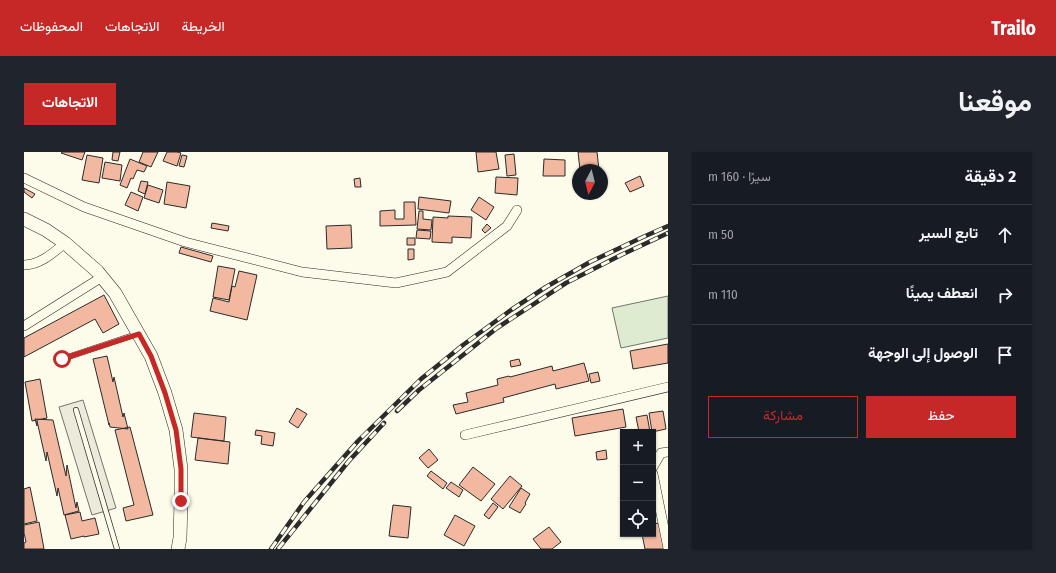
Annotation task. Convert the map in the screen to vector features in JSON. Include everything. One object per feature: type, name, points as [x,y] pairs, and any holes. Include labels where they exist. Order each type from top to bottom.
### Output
[{"type":"main road","points":[[24,219],[46,230],[65,243],[97,271],[114,293],[151,356],[165,393],[176,430],[181,469],[180,538],[178,549]]},
{"type":"street","points":[[24,178],[84,207],[185,242],[302,272],[396,283],[447,272],[507,226],[517,210]]},
{"type":"street","points":[[24,266],[32,265],[50,255],[65,243]]},
{"type":"street","points":[[24,326],[102,277]]},
{"type":"street","points":[[465,435],[668,387]]},
{"type":"street","points":[[654,465],[661,453],[668,452]]},
{"type":"street","points":[[656,489],[668,548]]},
{"type":"lane","points":[[62,359],[139,334]]},
{"type":"lane","points":[[76,410],[117,549]]},
{"type":"green space","points":[[668,296],[668,338],[621,348],[612,308]]},
{"type":"shaded area","points":[[83,400],[116,508],[92,515],[59,407]]},
{"type":"building","points":[[85,152],[82,160],[61,153]]},
{"type":"building","points":[[113,152],[120,152],[118,161],[112,160]]},
{"type":"building","points":[[143,152],[158,152],[151,167],[139,162]]},
{"type":"building","points":[[167,152],[181,153],[177,166],[163,161]]},
{"type":"building","points":[[476,152],[496,152],[499,169],[478,172]]},
{"type":"building","points":[[578,152],[597,152],[598,164],[579,164]]},
{"type":"building","points":[[514,154],[516,175],[507,176],[505,155]]},
{"type":"building","points":[[87,155],[103,158],[99,183],[82,180]]},
{"type":"building","points":[[182,155],[187,156],[184,167],[179,166]]},
{"type":"building","points":[[130,159],[147,166],[144,172],[137,170],[133,179],[131,178],[127,188],[120,185]]},
{"type":"building","points":[[544,159],[565,160],[565,176],[543,176]]},
{"type":"building","points":[[105,162],[122,165],[120,181],[102,178]]},
{"type":"building","points":[[640,176],[644,186],[630,192],[625,183]]},
{"type":"building","points":[[496,177],[518,178],[517,195],[495,193]]},
{"type":"building","points":[[360,178],[361,187],[355,187],[354,179]]},
{"type":"building","points":[[141,181],[148,182],[145,194],[138,191]]},
{"type":"building","points":[[167,182],[190,186],[186,208],[164,204]]},
{"type":"building","points":[[148,185],[163,190],[159,203],[144,198]]},
{"type":"building","points":[[24,188],[35,194],[32,198],[24,192]]},
{"type":"building","points":[[131,192],[143,197],[138,211],[125,205]]},
{"type":"building","points":[[419,197],[451,201],[449,213],[418,209]]},
{"type":"building","points":[[479,197],[494,207],[486,220],[471,210]]},
{"type":"building","points":[[404,202],[415,202],[416,225],[380,226],[380,211],[395,210],[395,219],[404,219]]},
{"type":"building","points":[[419,211],[423,211],[423,219],[432,220],[431,230],[417,229]]},
{"type":"building","points":[[448,216],[472,217],[471,238],[452,237],[452,243],[432,242],[433,217],[448,218]]},
{"type":"building","points":[[212,223],[229,226],[228,231],[211,228]]},
{"type":"building","points":[[487,224],[491,228],[485,233],[482,230]]},
{"type":"building","points":[[351,225],[352,248],[327,249],[326,226]]},
{"type":"building","points":[[417,230],[431,231],[430,239],[416,238]]},
{"type":"building","points":[[407,238],[415,238],[415,245],[407,245]]},
{"type":"building","points":[[181,247],[213,256],[211,262],[179,253]]},
{"type":"building","points":[[408,249],[414,249],[414,259],[408,260]]},
{"type":"building","points":[[218,266],[235,269],[229,300],[213,297]]},
{"type":"building","points":[[239,271],[257,275],[247,320],[210,311],[213,298],[229,302],[232,286],[235,287]]},
{"type":"building","points":[[104,295],[119,324],[103,333],[95,319],[24,357],[24,338]]},
{"type":"building","points":[[668,344],[668,363],[633,369],[630,351]]},
{"type":"building","points":[[107,356],[113,382],[114,377],[123,417],[124,413],[128,429],[110,427],[109,423],[109,425],[93,359]]},
{"type":"building","points":[[519,359],[521,365],[511,367],[510,361]]},
{"type":"building","points":[[584,363],[589,381],[556,389],[555,384],[503,398],[504,402],[456,414],[453,405],[468,402],[466,393],[498,385],[497,379],[552,366],[553,371]]},
{"type":"building","points":[[598,372],[600,381],[591,383],[589,374]]},
{"type":"building","points":[[40,379],[47,418],[32,421],[25,382]]},
{"type":"building","points":[[297,408],[307,414],[298,428],[289,422]]},
{"type":"building","points":[[623,409],[626,427],[575,436],[572,418]]},
{"type":"building","points":[[663,411],[666,429],[656,431],[656,429],[652,429],[649,413]]},
{"type":"building","points":[[194,413],[226,417],[224,441],[191,437]]},
{"type":"building","points":[[647,415],[649,429],[638,429],[636,417]]},
{"type":"building","points":[[35,419],[53,420],[66,476],[67,465],[76,508],[77,502],[79,511],[64,515],[58,488],[57,496],[47,452],[46,461],[37,421],[37,426]]},
{"type":"building","points":[[130,427],[153,515],[126,521],[123,508],[134,505],[115,430]]},
{"type":"building","points":[[256,430],[275,433],[273,446],[261,444],[262,436],[255,435]]},
{"type":"building","points":[[198,438],[230,442],[228,464],[195,460]]},
{"type":"building","points":[[429,449],[438,460],[428,468],[419,458]]},
{"type":"building","points":[[606,450],[607,459],[597,460],[596,452]]},
{"type":"building","points":[[473,467],[495,484],[481,501],[459,485]]},
{"type":"building","points":[[431,471],[447,483],[443,489],[427,476]]},
{"type":"building","points":[[510,476],[522,486],[503,509],[491,499]]},
{"type":"building","points":[[451,482],[463,490],[459,497],[446,488]]},
{"type":"building","points":[[30,487],[37,521],[24,524],[24,489]]},
{"type":"building","points":[[521,488],[530,494],[520,513],[509,507]]},
{"type":"building","points":[[493,503],[498,507],[489,519],[484,515]]},
{"type":"building","points":[[393,505],[411,507],[408,538],[389,536]]},
{"type":"building","points":[[80,512],[82,521],[95,518],[99,534],[71,539],[65,515]]},
{"type":"building","points":[[455,515],[475,526],[464,546],[444,535]]},
{"type":"building","points":[[39,522],[44,549],[24,549],[24,543],[26,542],[24,525]]},
{"type":"building","points":[[659,523],[665,549],[645,549],[643,537],[656,537],[656,524]]},
{"type":"building","points":[[549,527],[561,542],[552,549],[541,549],[533,539]]},
{"type":"railway","points":[[271,549],[304,502],[358,441],[421,379],[463,345],[546,287],[590,262],[668,226]]},
{"type":"railway","points":[[397,411],[419,390],[497,328],[566,283],[668,233]]},
{"type":"railway","points":[[278,549],[348,462],[384,423]]},
{"type":"route","points":[[62,359],[139,334],[151,356],[165,393],[176,430],[181,469],[181,501]]}]
